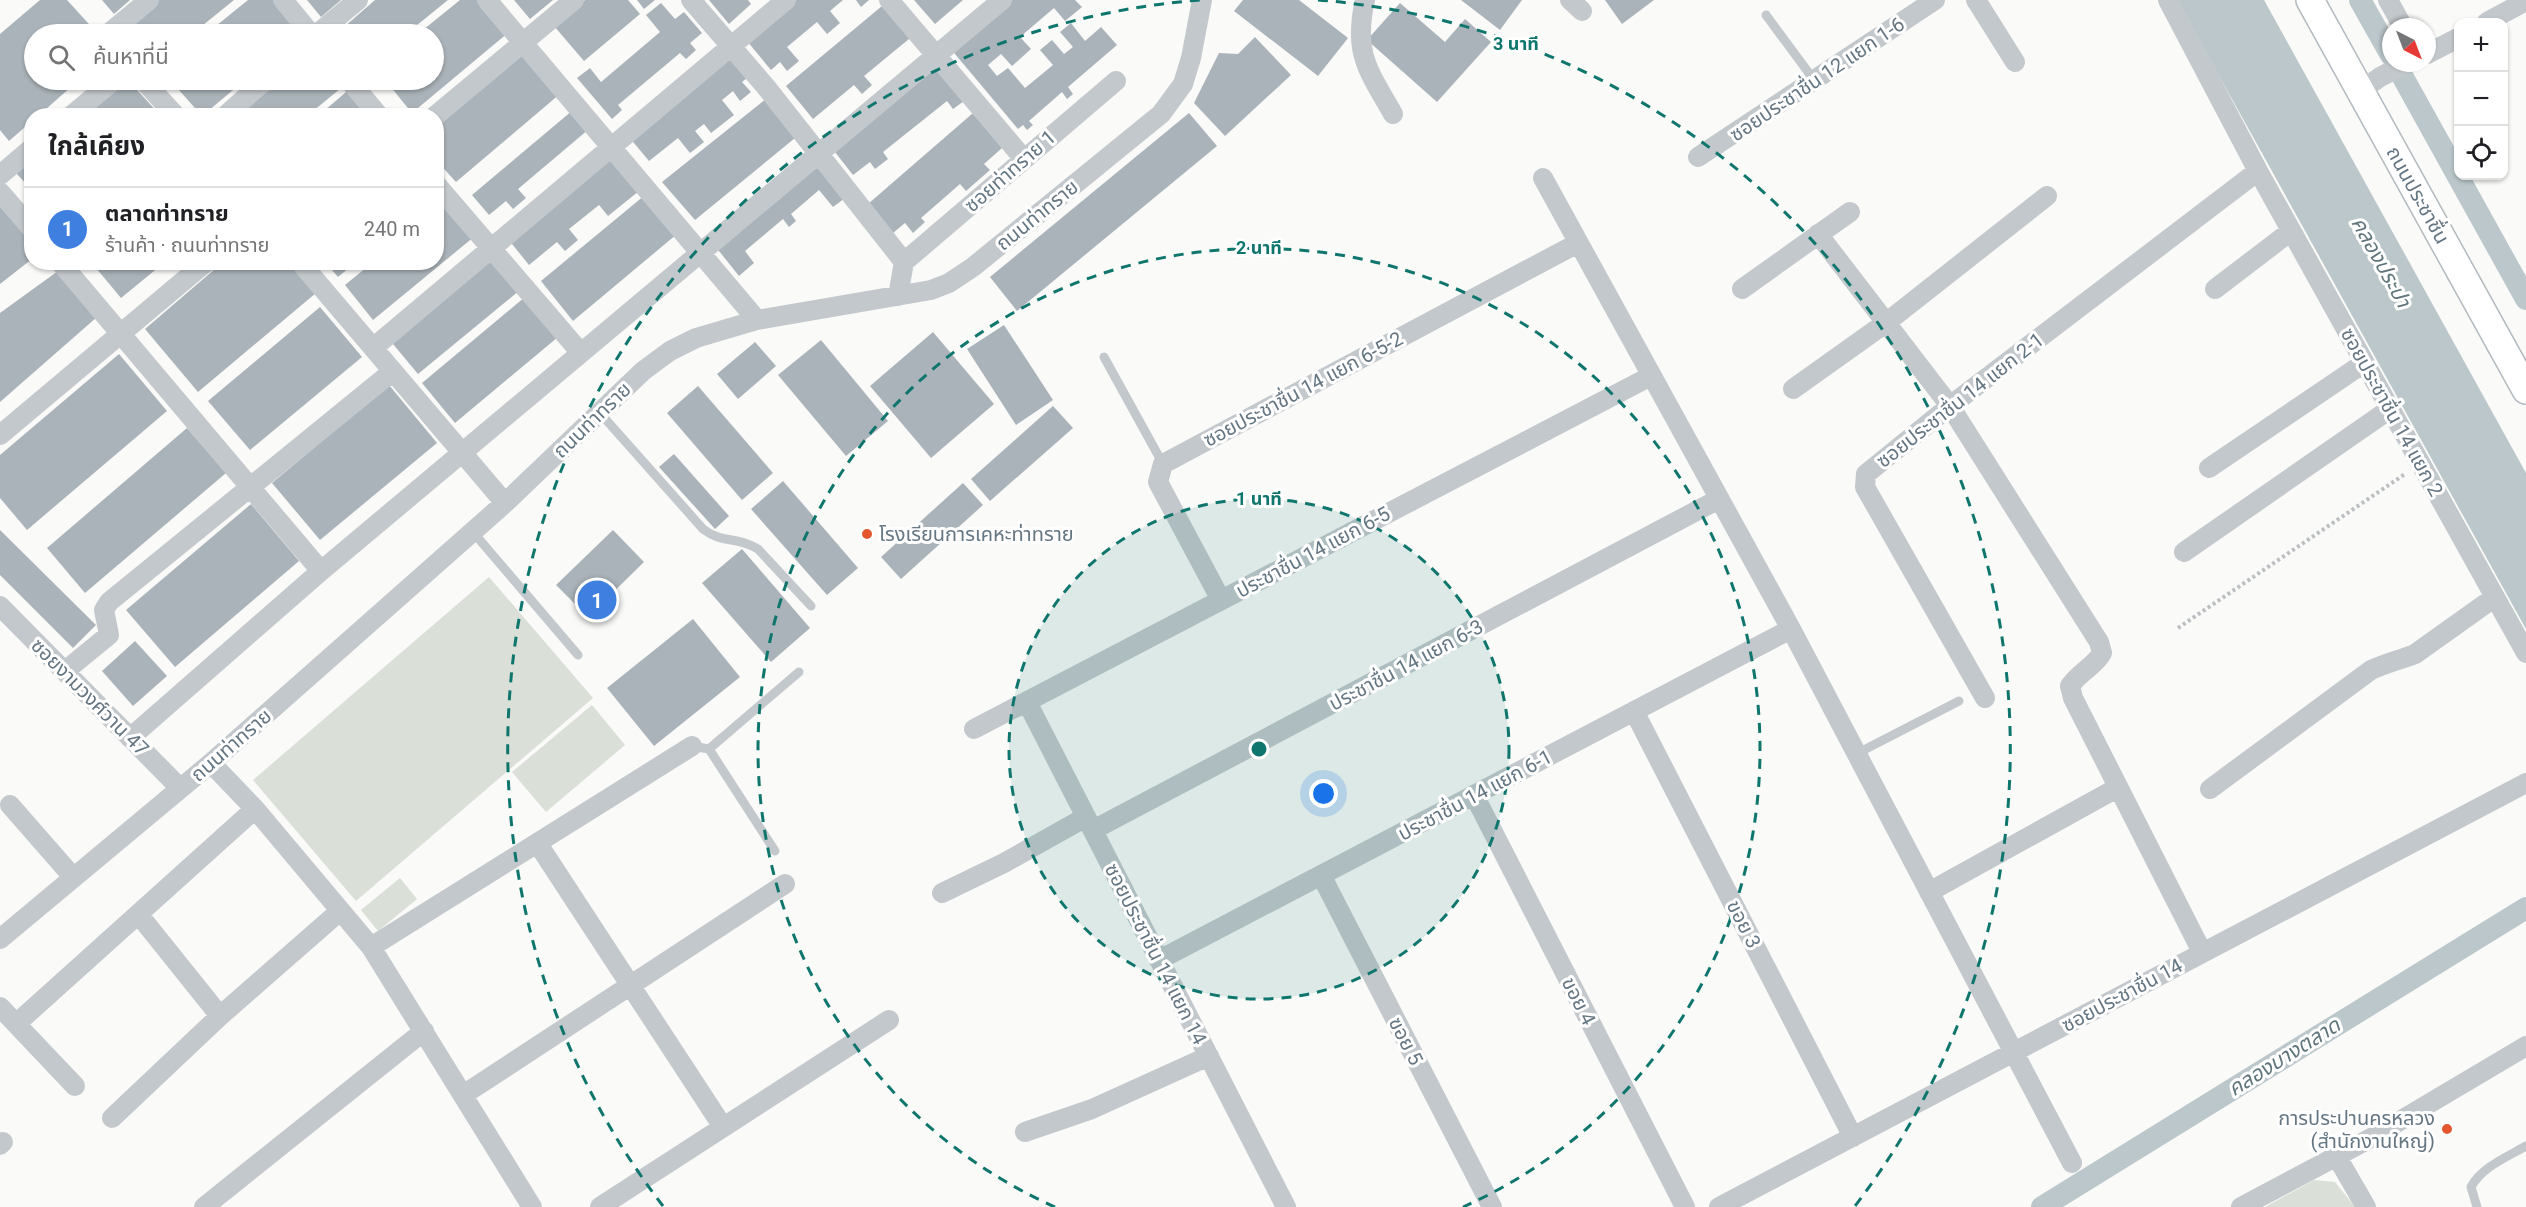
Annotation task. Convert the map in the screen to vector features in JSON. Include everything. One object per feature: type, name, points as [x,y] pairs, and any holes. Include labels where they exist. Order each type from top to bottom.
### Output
[{"type":"main road","name":"ถนนประชาชื่น","points":[[2310,0],[2371,84],[2526,390]]},
{"type":"street","points":[[120,24],[148,0]]},
{"type":"street","points":[[283,0],[303,24]]},
{"type":"street","points":[[329,24],[358,0]]},
{"type":"street","points":[[487,0],[757,320]]},
{"type":"street","points":[[444,108],[574,0]]},
{"type":"street","points":[[691,0],[818,152],[904,262],[898,296]]},
{"type":"street","points":[[373,348],[786,0]]},
{"type":"street","points":[[889,0],[1024,159]]},
{"type":"street","points":[[130,738],[321,571],[1002,0]]},
{"type":"street","name":"ถนนท่าทราย","points":[[0,939],[211,763],[506,503],[643,371],[670,351],[696,338],[757,320],[931,290],[949,283],[973,267],[1161,114],[1183,84],[1191,58],[1202,0]]},
{"type":"street","points":[[1365,0],[1359,36],[1362,58],[1393,114]]},
{"type":"street","name":"ซอยประชาชื่น 12 แยก 1-6","points":[[1698,157],[1935,0]]},
{"type":"street","points":[[1976,0],[2015,62]]},
{"type":"street","name":"ซอยประชาชื่น 14 แยก 2","points":[[2168,0],[2258,171],[2526,653]]},
{"type":"street","points":[[2388,0],[2398,18]]},
{"type":"street","points":[[2495,18],[2526,2]]},
{"type":"street","points":[[2436,49],[2454,40]]},
{"type":"street","points":[[2371,84],[2392,72]]},
{"type":"street","name":"ซอยท่าทราย 1","points":[[904,262],[1116,81]]},
{"type":"street","points":[[81,108],[102,90]]},
{"type":"street","points":[[152,90],[169,108]]},
{"type":"street","points":[[234,108],[255,90]]},
{"type":"street","points":[[357,90],[372,108]]},
{"type":"street","points":[[0,175],[24,155]]},
{"type":"street","name":"ซอยประชาชื่น 14 แยก 2-1","points":[[1985,698],[1865,487],[1866,474],[1950,406],[2258,171]]},
{"type":"street","points":[[1543,178],[1791,629],[2072,1163]]},
{"type":"street","points":[[0,192],[24,220]]},
{"type":"street","points":[[444,193],[581,353]]},
{"type":"street","points":[[1793,389],[1887,322],[2047,196]]},
{"type":"street","points":[[1742,289],[1850,212]]},
{"type":"street","points":[[2215,289],[2291,231]]},
{"type":"street","points":[[1818,234],[1950,406],[2099,642],[2102,652],[2096,663],[2076,676],[2070,686],[2073,698],[2202,952]]},
{"type":"street","name":"ซอยประชาชื่น 14 แยก 6-5-2","points":[[1163,464],[1578,243]]},
{"type":"street","points":[[67,270],[321,571]]},
{"type":"street","points":[[0,435],[197,270]]},
{"type":"street","points":[[307,270],[506,503]]},
{"type":"street","points":[[2209,468],[2364,363]]},
{"type":"street","points":[[64,671],[108,637],[110,632],[104,610],[108,602],[393,371]]},
{"type":"street","name":"ประชาชื่น 14 แยก 6-5","points":[[974,729],[1651,376]]},
{"type":"street","points":[[2184,552],[2390,410]]},
{"type":"street","points":[[1163,464],[1158,482],[1221,600]]},
{"type":"street","name":"ประชาชื่น 14 แยก 6-3","points":[[942,893],[1089,824],[1719,499]]},
{"type":"street","points":[[2210,789],[2371,669],[2415,654],[2495,597]]},
{"type":"street","name":"ซอยงามวงศ์วาน 47","points":[[0,606],[180,788]]},
{"type":"street","name":"ประชาชื่น 14 แยก 6-1","points":[[1159,960],[1791,629]]},
{"type":"street","name":"ซอยประชาชื่น 14 แยก 14","points":[[1027,702],[1286,1207]]},
{"type":"street","name":"ขอย 3","points":[[1634,711],[1853,1137]]},
{"type":"street","points":[[371,947],[700,748]]},
{"type":"street","points":[[211,763],[255,809],[371,947],[532,1207]]},
{"type":"street","name":"ซอยประชาชื่น 14","points":[[1719,1207],[2526,783]]},
{"type":"street","points":[[1929,892],[2117,788]]},
{"type":"street","name":"ขอย 4","points":[[1474,795],[1685,1207]]},
{"type":"street","points":[[10,806],[73,877]]},
{"type":"street","points":[[16,1024],[255,809]]},
{"type":"street","points":[[538,844],[723,1127]]},
{"type":"street","name":"ฃอย 5","points":[[1321,875],[1492,1207]]},
{"type":"street","points":[[463,1095],[785,885]]},
{"type":"street","points":[[112,1118],[220,1016],[340,912]]},
{"type":"street","points":[[139,915],[220,1016]]},
{"type":"street","points":[[0,1007],[75,1086]]},
{"type":"street","points":[[600,1207],[889,1020]]},
{"type":"street","points":[[204,1207],[424,1031]]},
{"type":"street","points":[[2241,1207],[2337,1157],[2526,1046]]},
{"type":"street","points":[[1025,1132],[1092,1109],[1209,1056]]},
{"type":"street","points":[[2337,1157],[2366,1207]]},
{"type":"lane","points":[[1766,15],[1814,80]]},
{"type":"lane","points":[[1104,357],[1163,464]]},
{"type":"lane","points":[[600,413],[703,529],[714,537],[737,540],[758,549],[811,606]]},
{"type":"lane","points":[[473,532],[578,656]]},
{"type":"lane","points":[[775,851],[700,748],[799,672]]},
{"type":"lane","points":[[1856,754],[1959,701]]},
{"type":"lane","points":[[2477,1207],[2471,1187],[2476,1178],[2499,1161],[2526,1146]]},
{"type":"path","points":[[2178,628],[2420,464]]},
{"type":"shaded area","points":[[489,577],[593,698],[356,901],[253,780]]},
{"type":"shaded area","points":[[592,705],[625,745],[546,812],[512,772]]},
{"type":"shaded area","points":[[400,878],[417,899],[378,931],[361,910]]},
{"type":"shaded area","points":[[2314,1180],[2335,1182],[2355,1207],[2265,1207]]},
{"type":"water","name":"คลองประปา","points":[[2177,0],[2264,0],[2526,473],[2526,629]]},
{"type":"building","points":[[40,0],[67,0],[89,24],[24,24],[24,90],[68,90],[47,108],[24,108],[24,128],[9,141],[0,130],[0,34]]},
{"type":"building","points":[[102,0],[130,0],[114,14]]},
{"type":"building","points":[[157,0],[234,0],[204,24],[128,24]]},
{"type":"building","points":[[248,0],[274,0],[292,24],[218,24]]},
{"type":"building","points":[[307,0],[341,0],[321,17]]},
{"type":"building","points":[[375,0],[448,0],[418,24],[347,24]]},
{"type":"building","points":[[460,0],[482,0],[509,32],[444,86],[444,24],[430,24]]},
{"type":"building","points":[[514,0],[553,0],[530,19]]},
{"type":"building","points":[[585,0],[628,0],[640,14],[584,61],[554,26]]},
{"type":"building","points":[[637,0],[655,0],[644,9]]},
{"type":"building","points":[[709,0],[748,0],[751,4],[729,24]]},
{"type":"building","points":[[796,0],[843,0],[830,11],[840,23],[827,34],[817,22],[787,47],[799,61],[787,71],[780,62],[771,70],[747,41]]},
{"type":"building","points":[[856,0],[869,0],[861,7]]},
{"type":"building","points":[[914,0],[963,0],[935,24]]},
{"type":"building","points":[[1007,0],[1075,0],[1082,7],[1065,21],[1054,8],[1020,37],[1031,49],[1012,66],[1001,54],[988,65],[997,76],[1008,68],[1025,88],[1053,65],[1040,50],[1052,40],[1064,54],[1073,47],[1060,32],[1071,23],[1085,41],[1101,27],[1117,45],[1068,87],[1073,94],[1067,99],[1062,92],[1029,121],[1033,125],[1027,130],[1023,125],[1018,129],[950,48]]},
{"type":"building","points":[[1243,0],[1299,0],[1348,38],[1318,76],[1234,11]]},
{"type":"building","points":[[1461,0],[1522,0],[1500,30]]},
{"type":"building","points":[[1605,0],[1654,0],[1622,24]]},
{"type":"building","points":[[888,1],[915,34],[864,76],[872,85],[862,94],[854,85],[813,119],[786,86]]},
{"type":"building","points":[[661,3],[675,19],[684,12],[702,33],[690,43],[696,50],[686,59],[680,53],[618,105],[622,110],[612,119],[577,78],[590,68],[601,82],[660,32],[646,15]]},
{"type":"building","points":[[1400,3],[1445,42],[1465,19],[1491,42],[1437,102],[1367,40]]},
{"type":"building","points":[[1255,37],[1291,75],[1225,136],[1194,103],[1219,53],[1238,54]]},
{"type":"building","points":[[525,51],[561,93],[456,182],[444,169],[444,120]]},
{"type":"building","points":[[733,51],[752,74],[742,82],[751,92],[740,101],[733,91],[722,100],[734,115],[711,133],[704,124],[695,131],[704,142],[690,153],[678,138],[649,161],[629,137]]},
{"type":"building","points":[[935,64],[964,101],[953,109],[947,101],[883,152],[888,159],[875,169],[870,162],[853,175],[831,147]]},
{"type":"building","points":[[116,90],[137,90],[154,108],[94,108]]},
{"type":"building","points":[[179,90],[233,90],[212,108],[195,108]]},
{"type":"building","points":[[269,90],[339,90],[317,108],[248,108]]},
{"type":"building","points":[[348,90],[354,90],[369,108],[327,108]]},
{"type":"building","points":[[393,90],[440,90],[418,108],[408,108]]},
{"type":"building","points":[[767,98],[795,138],[695,220],[662,182]]},
{"type":"building","points":[[573,110],[589,129],[518,189],[526,198],[513,209],[506,201],[489,215],[472,195]]},
{"type":"building","points":[[973,113],[1002,148],[984,164],[990,170],[966,191],[960,184],[921,218],[925,222],[913,233],[905,223],[893,233],[868,204]]},
{"type":"building","points":[[1189,113],[1217,146],[1017,311],[990,277]]},
{"type":"building","points":[[610,156],[639,191],[608,216],[599,205],[569,229],[578,240],[565,251],[557,242],[529,265],[508,239]]},
{"type":"building","points":[[820,159],[849,195],[833,207],[819,190],[791,214],[796,221],[789,227],[783,219],[745,251],[754,263],[739,276],[715,246]]},
{"type":"building","points":[[24,165],[24,182],[15,172]]},
{"type":"building","points":[[645,195],[677,234],[573,321],[541,281]]},
{"type":"building","points":[[0,198],[24,226],[24,265],[0,284]]},
{"type":"building","points":[[447,202],[475,236],[444,262],[444,204]]},
{"type":"building","points":[[490,253],[520,290],[418,374],[388,338]]},
{"type":"building","points":[[98,270],[155,270],[121,298]]},
{"type":"building","points":[[214,270],[297,270],[316,293],[198,392],[145,329]]},
{"type":"building","points":[[332,270],[346,270],[338,277]]},
{"type":"building","points":[[363,270],[434,270],[373,320],[345,285]]},
{"type":"building","points":[[58,271],[97,317],[0,402],[0,313]]},
{"type":"building","points":[[525,297],[558,337],[455,423],[422,383]]},
{"type":"building","points":[[320,307],[362,357],[250,450],[208,401]]},
{"type":"building","points":[[1004,325],[1053,400],[1016,425],[967,349]]},
{"type":"building","points":[[933,332],[994,404],[931,458],[870,386]]},
{"type":"building","points":[[821,340],[888,421],[846,456],[778,375]]},
{"type":"building","points":[[755,342],[776,366],[738,399],[717,374]]},
{"type":"building","points":[[119,354],[167,411],[27,530],[0,498],[0,455]]},
{"type":"building","points":[[389,385],[437,443],[320,540],[272,483]]},
{"type":"building","points":[[698,386],[773,473],[742,500],[667,413]]},
{"type":"building","points":[[1053,406],[1073,428],[990,501],[971,479]]},
{"type":"building","points":[[187,428],[226,473],[85,593],[47,548]]},
{"type":"building","points":[[674,454],[729,516],[715,529],[659,467]]},
{"type":"building","points":[[783,481],[858,568],[827,595],[751,509]]},
{"type":"building","points":[[963,483],[983,505],[901,579],[881,557]]},
{"type":"building","points":[[251,504],[299,561],[175,667],[126,610]]},
{"type":"building","points":[[0,530],[96,625],[73,648],[0,575]]},
{"type":"building","points":[[613,530],[644,562],[588,617],[556,585]]},
{"type":"building","points":[[742,549],[810,628],[771,662],[702,583]]},
{"type":"building","points":[[693,619],[740,677],[654,746],[607,688]]},
{"type":"building","points":[[135,641],[167,676],[133,706],[102,671]]},
{"type":"waterway","points":[[2360,0],[2382,39]]},
{"type":"waterway","points":[[2400,72],[2526,299]]},
{"type":"waterway","name":"คลองบางตลาด","points":[[2042,1207],[2526,908]]},
{"type":"place","name":"โรงเรียนการเคหะท่าทราย","points":[[867,534]]},
{"type":"place","name":"ตลาดท่าทราย","points":[[597,600]]},
{"type":"place","name":"การประปานครหลวง (สำนักงานใหญ่)","points":[[2447,1129]]}]
